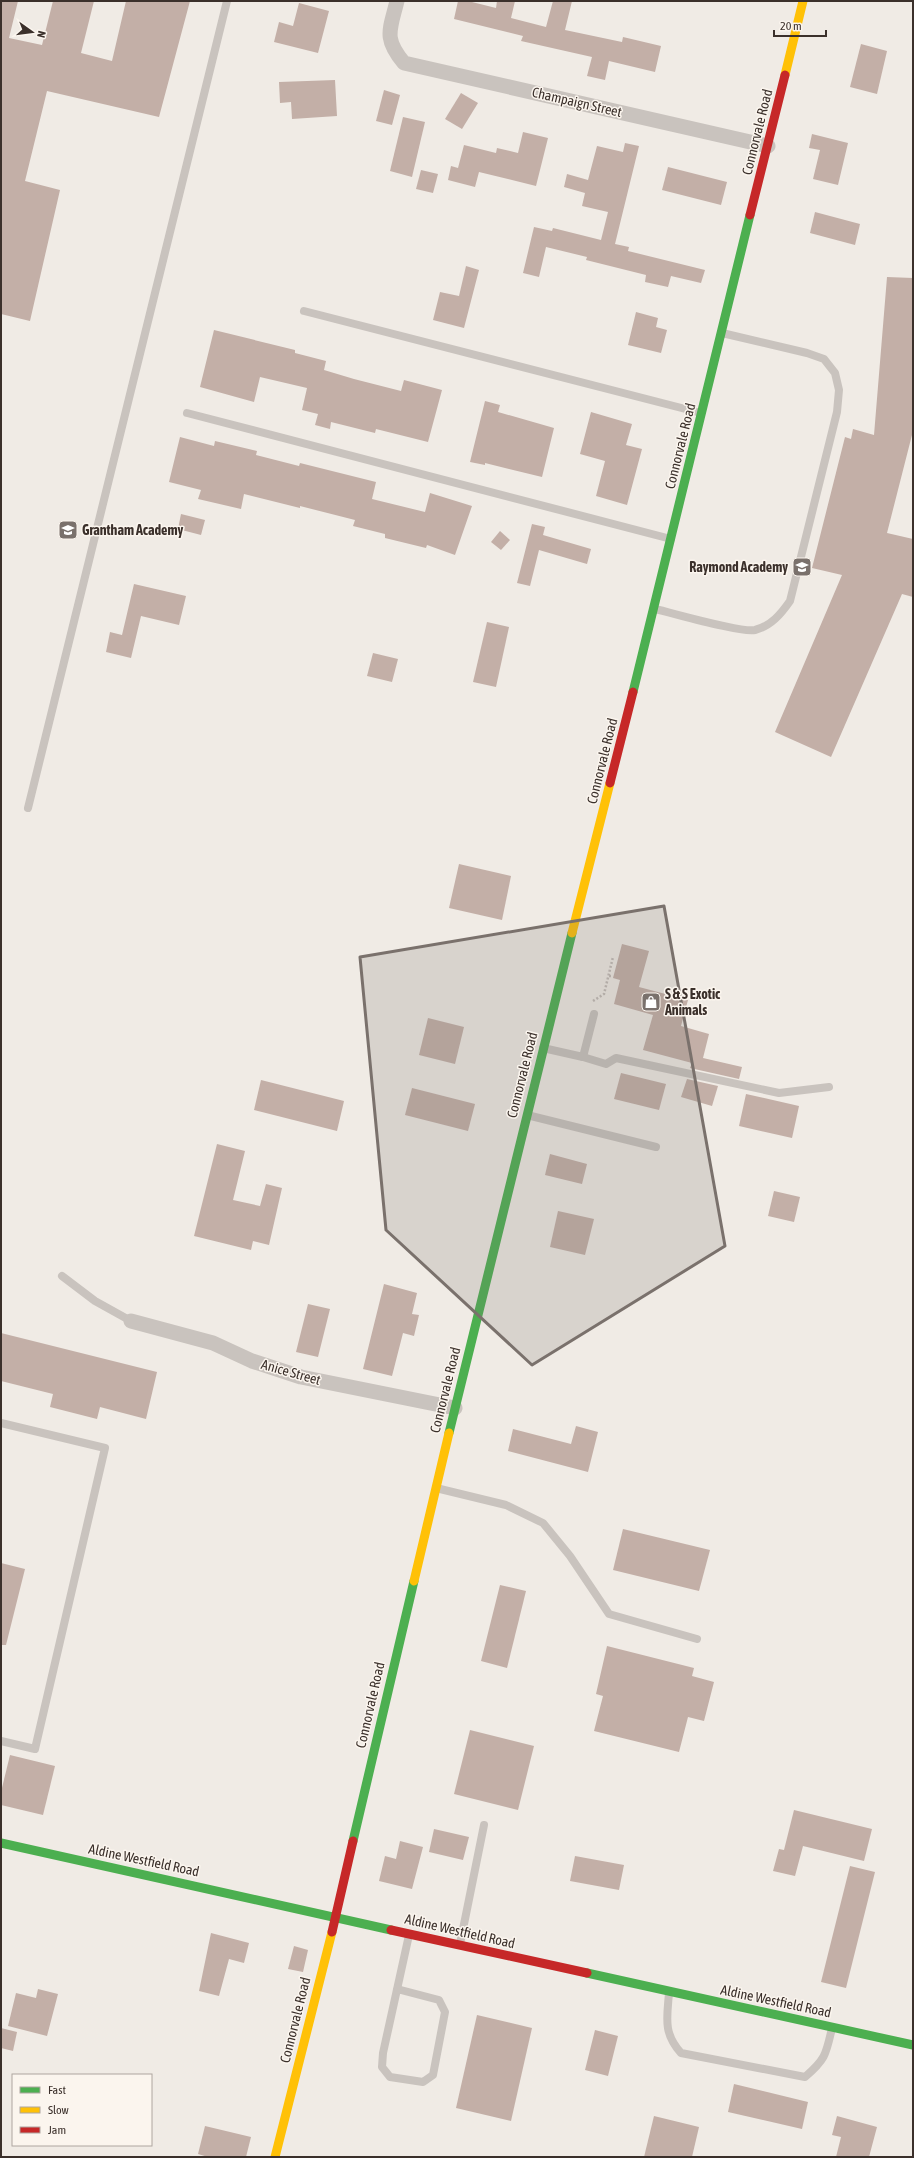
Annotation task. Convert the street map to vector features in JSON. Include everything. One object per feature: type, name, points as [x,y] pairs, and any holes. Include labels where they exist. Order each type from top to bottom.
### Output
[{"type":"street","name":"Champaign Street","points":[[397,1],[389,34],[392,49],[404,63],[768,146]]},
{"type":"street","name":"Connorvale Road","points":[[275,2157],[336,1916],[436,1488],[526,1114],[654,609],[804,1]]},
{"type":"street","name":"Anice Street","points":[[131,1321],[213,1344],[300,1377],[455,1408]]},
{"type":"street","name":"Aldine Westfield Road","points":[[1,1843],[913,2045]]},
{"type":"lane","points":[[28,808],[227,1]]},
{"type":"lane","points":[[304,311],[702,413]]},
{"type":"lane","points":[[654,609],[739,629],[754,630],[770,624],[781,614],[790,601],[835,420],[839,390],[835,373],[824,360],[807,354],[722,333]]},
{"type":"lane","points":[[187,413],[671,539]]},
{"type":"lane","points":[[583,1057],[594,1014]]},
{"type":"lane","points":[[543,1048],[606,1064],[616,1058],[779,1093],[829,1087]]},
{"type":"lane","points":[[526,1114],[656,1147]]},
{"type":"lane","points":[[62,1276],[95,1301],[131,1321]]},
{"type":"lane","points":[[1,1423],[105,1448],[34,1749],[1,1741]]},
{"type":"lane","points":[[436,1488],[506,1505],[543,1523],[570,1556],[609,1614],[697,1640]]},
{"type":"lane","points":[[460,1945],[484,1825]]},
{"type":"lane","points":[[397,1990],[439,2000],[445,2012],[433,2075],[423,2082],[390,2077],[382,2067],[397,1990],[409,1934]]},
{"type":"lane","points":[[670,1991],[666,2023],[672,2043],[681,2053],[805,2077],[820,2064],[827,2049],[832,2027]]},
{"type":"path","points":[[594,1014],[590,1002],[604,994],[613,957]]},
{"type":"path","points":[[609,976],[614,976]]},
{"type":"highlighted area","points":[[664,906],[725,1246],[532,1365],[386,1230],[360,957]]},
{"type":"building","points":[[1,1],[18,1],[9,38],[42,45],[53,1],[94,1],[81,53],[112,61],[126,1],[190,1],[159,117],[47,91],[25,181],[60,190],[30,321],[1,314]]},
{"type":"building","points":[[458,1],[468,1],[496,8],[497,1],[515,1],[511,18],[546,27],[553,1],[572,1],[565,30],[622,42],[623,37],[661,46],[655,72],[609,61],[605,80],[587,76],[592,57],[521,41],[523,36],[454,19]]},
{"type":"building","points":[[299,3],[329,11],[318,53],[274,42],[279,22],[293,26]]},
{"type":"building","points":[[861,44],[887,51],[877,94],[850,87]]},
{"type":"building","points":[[335,80],[337,116],[292,119],[291,102],[280,103],[279,82]]},
{"type":"building","points":[[384,90],[400,95],[392,125],[376,121]]},
{"type":"building","points":[[461,93],[478,103],[462,129],[445,119]]},
{"type":"building","points":[[403,117],[425,122],[412,177],[390,171]]},
{"type":"building","points":[[523,132],[548,138],[536,186],[479,172],[475,187],[448,180],[451,166],[458,168],[464,145],[496,153],[497,148],[518,153]]},
{"type":"building","points":[[812,134],[848,143],[838,185],[813,179],[820,150],[809,148]]},
{"type":"building","points":[[625,143],[639,146],[615,244],[629,247],[628,251],[705,270],[701,283],[671,276],[668,287],[645,282],[646,275],[586,260],[587,257],[546,247],[539,277],[523,273],[534,227],[552,231],[553,228],[601,240],[608,212],[582,206],[585,193],[564,187],[567,174],[588,180],[597,146],[623,152]]},
{"type":"building","points":[[668,167],[727,182],[721,205],[662,190]]},
{"type":"building","points":[[421,170],[438,174],[433,193],[416,189]]},
{"type":"building","points":[[815,212],[860,224],[855,245],[810,233]]},
{"type":"building","points":[[466,266],[479,270],[464,328],[433,320],[440,292],[459,296]]},
{"type":"building","points":[[887,277],[913,278],[913,431],[887,533],[913,539],[913,597],[902,594],[831,757],[775,732],[842,575],[812,568],[845,437],[851,439],[853,429],[874,435]]},
{"type":"building","points":[[636,312],[658,318],[656,327],[667,330],[661,353],[628,345]]},
{"type":"building","points":[[214,330],[295,350],[295,353],[326,361],[324,370],[354,379],[401,391],[404,380],[442,390],[428,442],[376,429],[375,433],[331,422],[330,429],[315,425],[318,414],[302,410],[307,388],[260,377],[254,402],[200,387]]},
{"type":"building","points":[[485,401],[500,405],[498,412],[554,428],[542,477],[485,463],[485,465],[470,462]]},
{"type":"building","points":[[591,412],[632,424],[626,445],[642,449],[627,505],[596,496],[605,461],[580,454]]},
{"type":"building","points":[[180,437],[214,446],[215,441],[257,451],[256,455],[299,466],[300,463],[376,482],[372,499],[425,512],[430,493],[472,506],[455,555],[427,545],[426,548],[385,538],[385,534],[353,526],[355,520],[300,506],[300,508],[244,494],[241,509],[198,499],[201,490],[169,482]]},
{"type":"building","points":[[181,514],[205,520],[201,535],[178,529]]},
{"type":"building","points":[[532,524],[545,527],[543,535],[591,549],[587,564],[539,550],[530,586],[517,583]]},
{"type":"building","points":[[500,531],[510,540],[501,550],[491,542]]},
{"type":"building","points":[[134,584],[186,596],[179,625],[141,616],[131,658],[106,652],[110,632],[122,635]]},
{"type":"building","points":[[487,622],[509,627],[496,687],[473,682]]},
{"type":"building","points":[[373,653],[398,659],[392,682],[367,676]]},
{"type":"building","points":[[459,864],[511,876],[502,920],[449,908]]},
{"type":"building","name":"S & S Exotic Animals","points":[[622,944],[649,951],[639,987],[688,1000],[681,1026],[709,1034],[703,1058],[742,1067],[739,1079],[690,1068],[692,1063],[643,1050],[653,1015],[614,1004],[620,980],[613,978]]},
{"type":"building","points":[[428,1018],[464,1027],[455,1064],[419,1055]]},
{"type":"building","points":[[621,1073],[666,1084],[659,1110],[614,1099]]},
{"type":"building","points":[[687,1079],[718,1086],[712,1106],[681,1097]]},
{"type":"building","points":[[261,1080],[344,1101],[337,1131],[254,1110]]},
{"type":"building","points":[[412,1088],[475,1104],[468,1131],[405,1115]]},
{"type":"building","points":[[746,1094],[799,1106],[792,1138],[739,1126]]},
{"type":"building","points":[[217,1144],[245,1151],[233,1200],[260,1206],[266,1184],[282,1188],[269,1245],[253,1241],[251,1250],[194,1236]]},
{"type":"building","points":[[550,1154],[587,1164],[582,1184],[545,1175]]},
{"type":"building","points":[[774,1191],[800,1197],[794,1222],[768,1216]]},
{"type":"building","points":[[558,1211],[594,1219],[585,1255],[550,1247]]},
{"type":"building","points":[[384,1284],[417,1293],[412,1314],[419,1315],[414,1336],[403,1333],[392,1376],[363,1369]]},
{"type":"building","points":[[308,1304],[330,1309],[318,1357],[296,1352]]},
{"type":"building","points":[[1,1333],[157,1372],[146,1419],[100,1407],[97,1419],[50,1407],[53,1394],[1,1381]]},
{"type":"building","points":[[576,1426],[598,1432],[588,1472],[508,1451],[513,1429],[571,1444]]},
{"type":"building","points":[[623,1529],[710,1550],[699,1591],[613,1570]]},
{"type":"building","points":[[1,1563],[25,1569],[6,1645],[1,1645]]},
{"type":"building","points":[[500,1585],[526,1591],[507,1668],[481,1661]]},
{"type":"building","points":[[607,1646],[694,1668],[692,1676],[714,1682],[704,1721],[688,1717],[679,1752],[594,1731],[603,1696],[596,1694]]},
{"type":"building","points":[[470,1730],[534,1746],[518,1810],[454,1794]]},
{"type":"building","points":[[10,1755],[55,1766],[43,1815],[1,1805],[1,1792]]},
{"type":"building","points":[[794,1810],[872,1829],[864,1861],[803,1846],[795,1876],[773,1871],[779,1849],[784,1850]]},
{"type":"building","points":[[434,1829],[469,1837],[463,1860],[429,1852]]},
{"type":"building","points":[[400,1841],[423,1847],[412,1889],[379,1881],[385,1856],[396,1859]]},
{"type":"building","points":[[575,1856],[624,1865],[619,1890],[570,1881]]},
{"type":"building","points":[[850,1866],[875,1872],[846,1988],[821,1982]]},
{"type":"building","points":[[211,1933],[249,1943],[244,1963],[229,1959],[219,1996],[199,1991]]},
{"type":"building","points":[[294,1946],[308,1950],[303,1972],[288,1969]]},
{"type":"building","points":[[38,1989],[58,1994],[47,2036],[8,2026],[16,1993],[36,1998]]},
{"type":"building","points":[[477,2015],[532,2028],[511,2121],[456,2108]]},
{"type":"building","points":[[1,2028],[17,2032],[13,2051],[1,2048]]},
{"type":"building","points":[[595,2030],[618,2036],[608,2076],[585,2070]]},
{"type":"building","points":[[734,2084],[808,2102],[802,2129],[728,2112]]},
{"type":"building","points":[[654,2116],[699,2127],[692,2157],[644,2157]]},
{"type":"building","points":[[837,2116],[877,2127],[869,2157],[836,2157],[841,2137],[832,2135]]},
{"type":"building","points":[[205,2126],[251,2137],[246,2157],[208,2157],[198,2154]]},
{"type":"traffic: fast","points":[[633,692],[750,215]]},
{"type":"traffic: fast","points":[[449,1433],[572,933]]},
{"type":"traffic: fast","points":[[353,1841],[414,1581]]},
{"type":"traffic: fast","points":[[1,1843],[391,1930]]},
{"type":"traffic: fast","points":[[587,1973],[913,2045]]},
{"type":"traffic: slow","points":[[785,75],[803,1]]},
{"type":"traffic: slow","points":[[572,933],[610,783]]},
{"type":"traffic: slow","points":[[414,1581],[449,1433]]},
{"type":"traffic: slow","points":[[275,2157],[332,1932]]},
{"type":"traffic: jam","points":[[750,215],[785,75]]},
{"type":"traffic: jam","points":[[610,783],[633,692]]},
{"type":"traffic: jam","points":[[332,1932],[353,1841]]},
{"type":"traffic: jam","points":[[391,1930],[587,1973]]},
{"type":"place","name":"Grantham Academy","points":[[68,530]]},
{"type":"place","name":"Raymond Academy","points":[[802,567]]},
{"type":"place","name":"S & S Exotic Animals","points":[[651,1002]]}]
